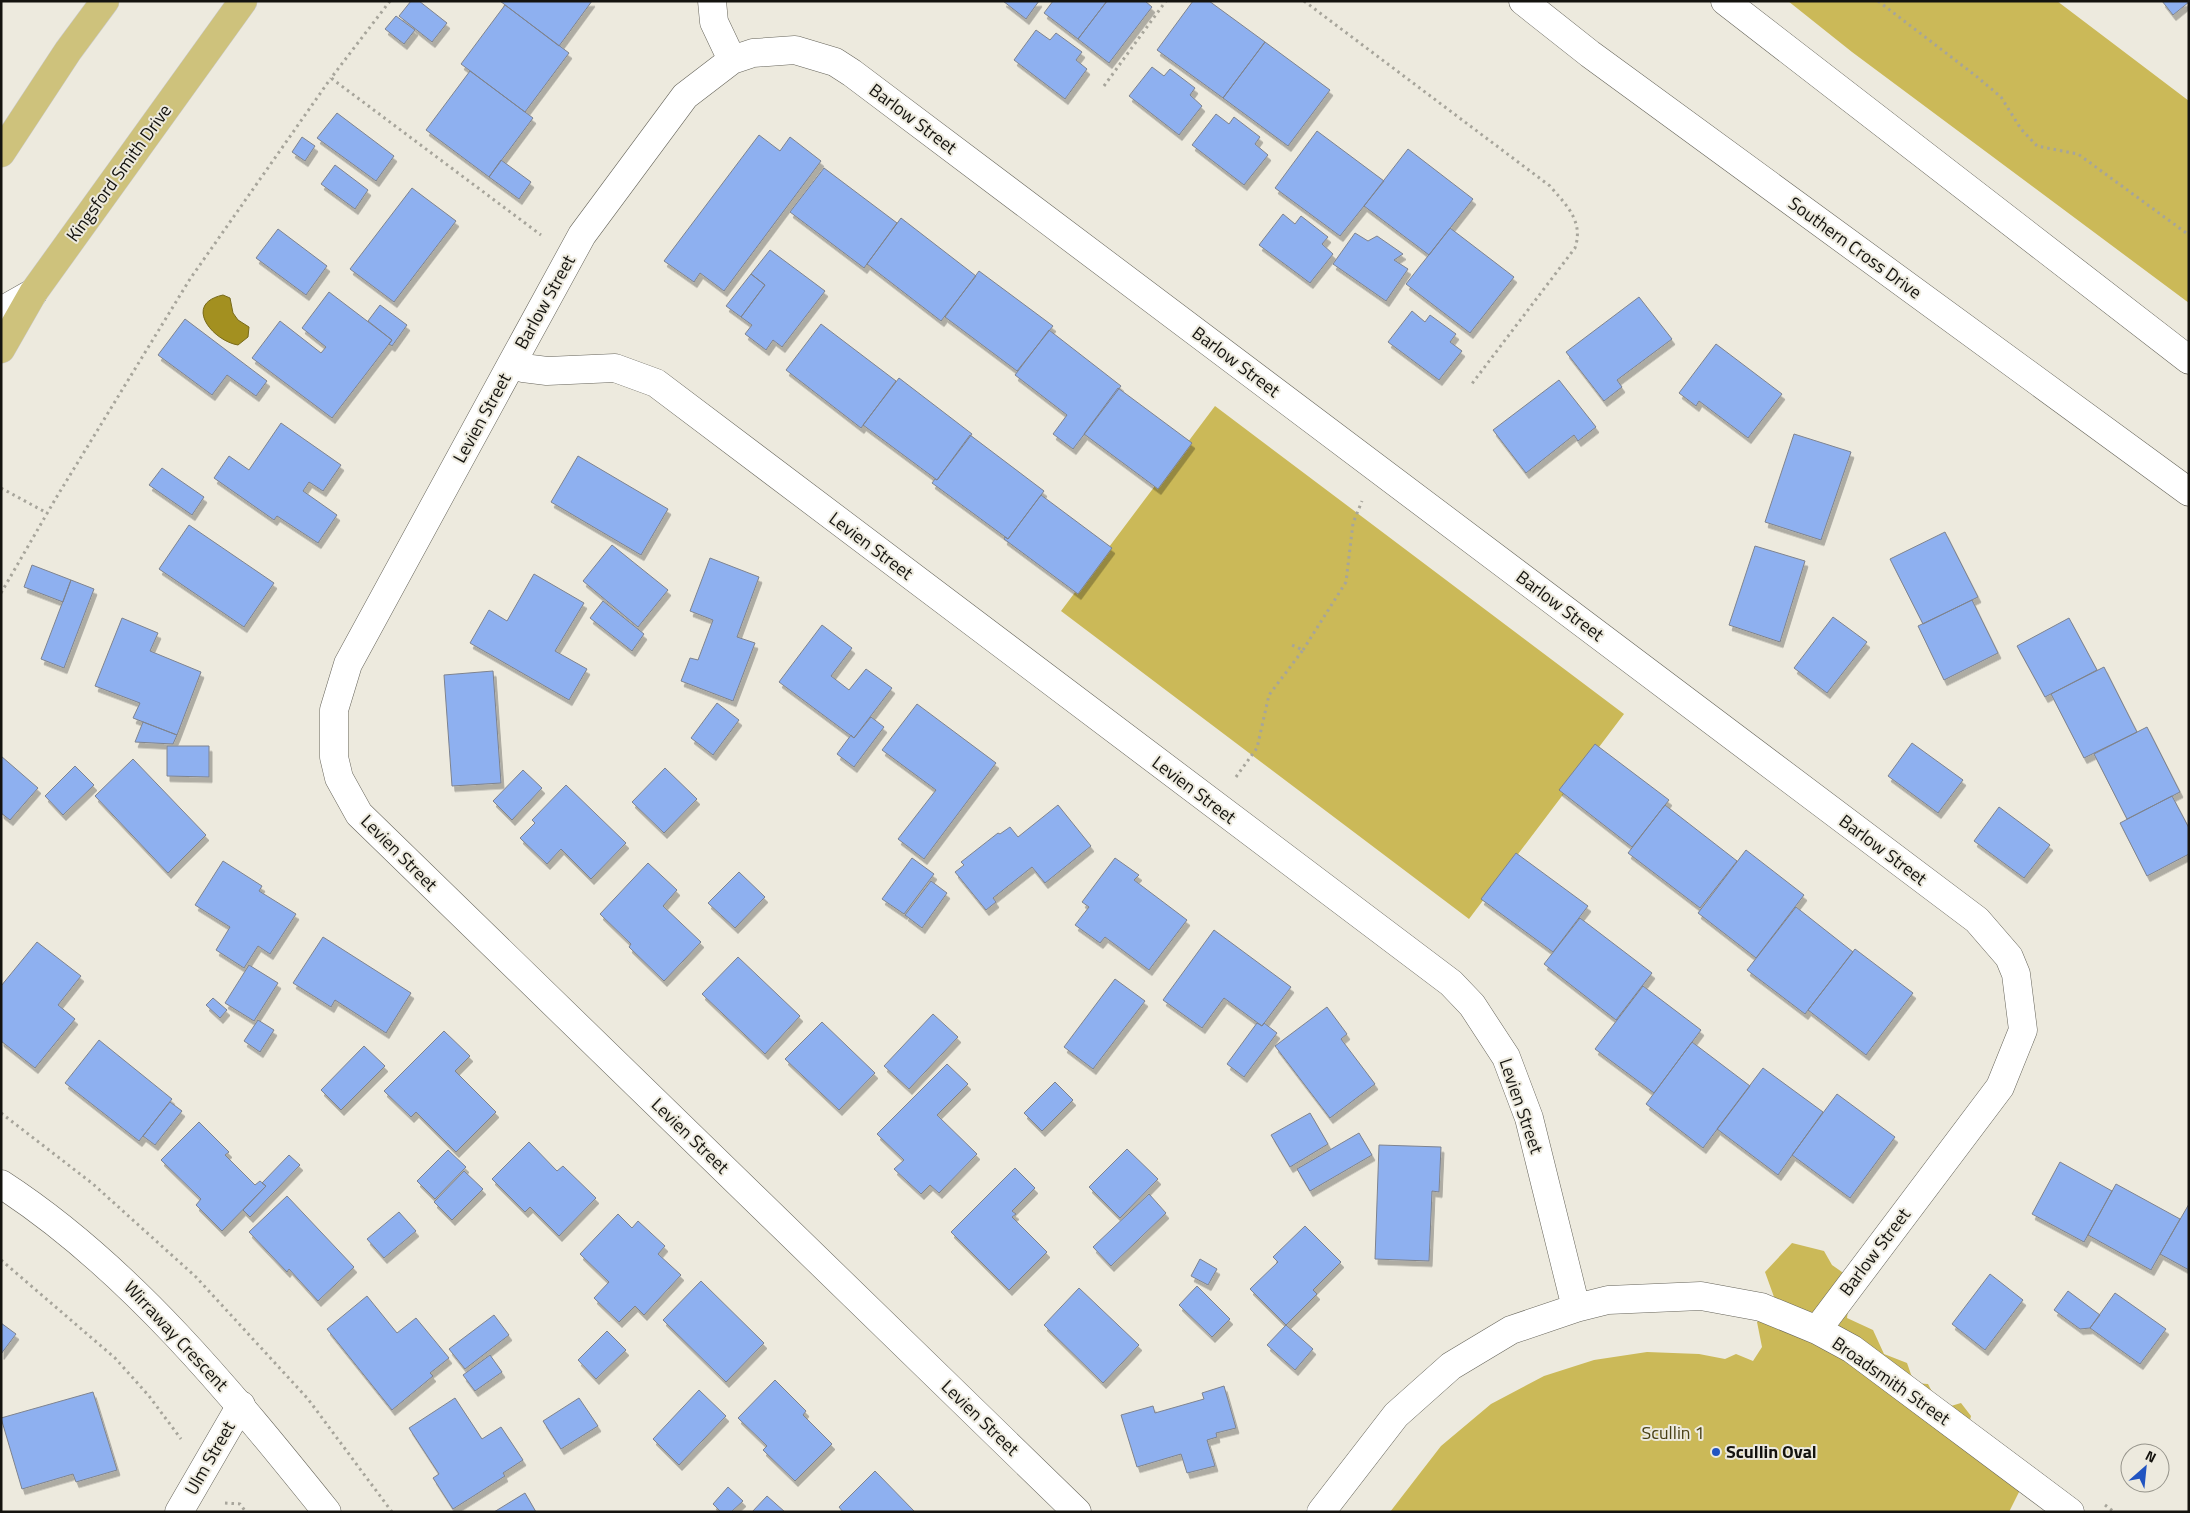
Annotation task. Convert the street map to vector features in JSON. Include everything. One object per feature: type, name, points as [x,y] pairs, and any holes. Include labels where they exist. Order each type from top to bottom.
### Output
[{"type":"main road","points":[[1,153],[68,51],[105,1]]},
{"type":"main road","name":"Kingsford Smith Drive","points":[[1,349],[33,293],[243,1]]},
{"type":"street","points":[[712,1],[714,22],[732,60]]},
{"type":"street","name":"Southern Cross Drive","points":[[1523,1],[1590,54],[2189,492]]},
{"type":"street","points":[[1725,1],[2189,360]]},
{"type":"street","name":"Barlow Street","points":[[512,363],[582,235],[685,96],[732,60],[753,53],[796,50],[835,62],[860,79],[1977,920],[2009,957],[2016,974],[2023,1030],[2000,1087],[1817,1330]]},
{"type":"street","points":[[1,311],[33,293]]},
{"type":"street","name":"Levien Street","points":[[1077,1512],[359,814],[339,778],[334,756],[334,710],[348,664],[512,363],[523,368],[547,371],[615,368],[656,383],[1451,983],[1472,1005],[1506,1057],[1529,1118],[1576,1308]]},
{"type":"street","name":"Wirraway Crescent","points":[[1,1184],[33,1204],[121,1278],[241,1405],[327,1512]]},
{"type":"street","name":"Broadsmith Street","points":[[1321,1512],[1396,1414],[1451,1366],[1512,1330],[1576,1308],[1608,1300],[1701,1296],[1761,1307],[1817,1330],[1852,1349],[2070,1512]]},
{"type":"street","name":"Ulm Street","points":[[179,1512],[241,1405]]},
{"type":"path","points":[[1,593],[47,513],[190,280],[331,78],[390,1]]},
{"type":"path","points":[[1104,86],[1166,1]]},
{"type":"path","points":[[1304,1],[1550,186],[1569,208],[1576,221],[1579,236],[1575,248],[1470,385]]},
{"type":"path","points":[[1878,1],[2001,97],[2021,129],[2037,146],[2078,154],[2189,235]]},
{"type":"path","points":[[331,78],[550,242],[572,253]]},
{"type":"path","points":[[1215,805],[1258,748],[1269,695],[1303,650],[1346,582],[1353,523],[1366,491],[1382,472]]},
{"type":"path","points":[[1,488],[47,513]]},
{"type":"path","points":[[1292,645],[1303,650]]},
{"type":"path","points":[[1,1113],[93,1184],[196,1277],[308,1399],[392,1512]]},
{"type":"path","points":[[1,1260],[116,1358],[149,1396],[187,1447],[219,1503],[240,1504],[246,1512]]},
{"type":"green space","points":[[1788,1],[2057,1],[2189,101],[2189,303],[1852,52]]},
{"type":"green space","points":[[1215,406],[1624,714],[1469,919],[1061,611]]},
{"type":"green space","name":"Scullin 1","points":[[1792,1243],[1824,1251],[1832,1265],[1852,1279],[1847,1318],[1873,1330],[1884,1354],[1907,1363],[1914,1383],[1928,1384],[1941,1409],[1961,1403],[1971,1416],[1968,1428],[2020,1490],[2009,1512],[1390,1512],[1441,1446],[1491,1404],[1544,1376],[1594,1360],[1647,1352],[1699,1354],[1725,1359],[1736,1354],[1753,1361],[1762,1347],[1757,1322],[1778,1308],[1765,1272]]},
{"type":"shaded area","points":[[223,295],[230,298],[233,313],[238,320],[249,327],[248,337],[238,345],[219,337],[211,330],[203,314],[205,306],[211,300]]},
{"type":"building","points":[[411,1],[419,1],[447,23],[432,42],[399,16]]},
{"type":"building","points":[[500,1],[592,1],[559,46]]},
{"type":"building","points":[[1003,1],[1039,1],[1026,19]]},
{"type":"building","points":[[1053,1],[1107,1],[1078,39],[1044,13]]},
{"type":"building","points":[[1107,1],[1145,1],[1152,7],[1109,63],[1078,39]]},
{"type":"building","points":[[1193,1],[1209,1],[1265,42],[1223,98],[1157,50]]},
{"type":"building","points":[[2162,1],[2189,1],[2189,2],[2173,15]]},
{"type":"building","points":[[505,5],[569,53],[525,112],[461,64]]},
{"type":"building","points":[[396,16],[415,30],[404,44],[385,29]]},
{"type":"building","points":[[1036,30],[1050,40],[1056,33],[1082,52],[1076,60],[1087,69],[1065,99],[1014,60]]},
{"type":"building","points":[[1265,42],[1330,90],[1288,146],[1223,98]]},
{"type":"building","points":[[1152,67],[1164,76],[1170,69],[1195,88],[1190,95],[1202,106],[1179,135],[1129,96]]},
{"type":"building","points":[[470,71],[533,118],[489,177],[426,130]]},
{"type":"building","points":[[337,113],[394,156],[376,181],[317,138]]},
{"type":"building","points":[[1216,114],[1229,124],[1234,117],[1260,137],[1255,144],[1268,155],[1244,185],[1192,145]]},
{"type":"building","points":[[1317,131],[1384,181],[1340,236],[1275,188]]},
{"type":"building","points":[[759,135],[780,151],[790,137],[821,161],[724,291],[700,273],[694,282],[664,261]]},
{"type":"building","points":[[302,137],[315,146],[305,161],[292,152]]},
{"type":"building","points":[[1408,149],[1473,199],[1429,255],[1364,206]]},
{"type":"building","points":[[501,160],[531,182],[519,199],[489,177]]},
{"type":"building","points":[[335,165],[368,190],[355,209],[321,184]]},
{"type":"building","points":[[824,168],[897,223],[864,268],[790,212]]},
{"type":"building","points":[[412,188],[456,221],[394,302],[350,269]]},
{"type":"building","points":[[1283,214],[1295,224],[1301,216],[1328,237],[1322,244],[1333,254],[1310,283],[1259,245]]},
{"type":"building","points":[[901,218],[976,276],[941,321],[867,264]]},
{"type":"building","points":[[1450,228],[1514,277],[1470,333],[1406,284]]},
{"type":"building","points":[[278,229],[327,266],[306,295],[256,258]]},
{"type":"building","points":[[1355,233],[1368,241],[1377,236],[1403,254],[1394,260],[1408,269],[1386,301],[1333,264]]},
{"type":"building","points":[[770,250],[825,291],[782,347],[773,340],[766,350],[745,334],[752,325],[741,317],[765,285],[751,274]]},
{"type":"building","points":[[979,271],[1053,326],[1017,371],[945,317]]},
{"type":"building","points":[[751,274],[765,285],[741,317],[726,306]]},
{"type":"building","points":[[329,292],[392,340],[332,418],[252,358],[280,321],[321,353],[326,347],[302,328]]},
{"type":"building","points":[[1639,297],[1672,339],[1617,380],[1622,387],[1604,401],[1566,352]]},
{"type":"building","points":[[380,305],[407,325],[392,346],[389,344],[392,340],[368,321]]},
{"type":"building","points":[[1412,311],[1425,322],[1430,315],[1456,334],[1450,342],[1462,351],[1439,380],[1388,342]]},
{"type":"building","points":[[185,319],[267,381],[256,396],[227,375],[212,395],[158,355]]},
{"type":"building","points":[[821,324],[896,381],[861,428],[786,370]]},
{"type":"building","points":[[1049,330],[1121,386],[1073,449],[1053,434],[1067,415],[1015,375]]},
{"type":"building","points":[[1716,344],[1782,394],[1748,438],[1699,401],[1696,406],[1679,393]]},
{"type":"building","points":[[899,378],[972,434],[937,480],[863,425]]},
{"type":"building","points":[[1559,380],[1596,427],[1578,441],[1574,435],[1526,473],[1493,430]]},
{"type":"building","points":[[1118,388],[1192,443],[1158,489],[1084,434]]},
{"type":"building","points":[[281,423],[341,465],[323,491],[309,482],[303,491],[337,515],[318,543],[277,516],[274,520],[214,478],[229,456],[249,470]]},
{"type":"building","points":[[1794,434],[1851,452],[1821,540],[1765,522]]},
{"type":"building","points":[[970,435],[1044,491],[1008,539],[932,483],[935,479],[937,480]]},
{"type":"building","points":[[578,456],[668,509],[641,555],[551,502]]},
{"type":"building","points":[[162,468],[204,497],[192,515],[149,485]]},
{"type":"building","points":[[1041,495],[1112,548],[1078,594],[1004,539],[1005,537],[1008,539]]},
{"type":"building","points":[[189,525],[274,583],[244,627],[159,569]]},
{"type":"building","points":[[1945,532],[1978,597],[1923,624],[1890,559]]},
{"type":"building","points":[[612,545],[668,590],[638,627],[583,581]]},
{"type":"building","points":[[1755,546],[1805,561],[1780,642],[1729,625]]},
{"type":"building","points":[[710,558],[759,577],[737,637],[755,643],[733,701],[681,681],[690,658],[698,660],[713,620],[690,611]]},
{"type":"building","points":[[32,565],[71,580],[63,602],[24,587]]},
{"type":"building","points":[[534,574],[584,603],[555,651],[587,669],[569,700],[470,643],[489,610],[507,621]]},
{"type":"building","points":[[71,580],[94,589],[64,668],[41,659]]},
{"type":"building","points":[[1972,600],[1998,653],[1944,680],[1918,626]]},
{"type":"building","points":[[603,601],[644,634],[632,651],[590,618]]},
{"type":"building","points":[[1833,617],[1867,642],[1827,693],[1794,668]]},
{"type":"building","points":[[122,618],[158,633],[150,651],[201,672],[177,735],[133,718],[140,703],[95,686]]},
{"type":"building","points":[[2069,618],[2097,670],[2045,697],[2017,646]]},
{"type":"building","points":[[822,625],[852,648],[831,676],[849,690],[866,669],[892,688],[854,738],[779,682]]},
{"type":"building","points":[[2104,667],[2137,732],[2084,758],[2051,694]]},
{"type":"building","points":[[493,671],[501,783],[452,786],[444,675]]},
{"type":"building","points":[[717,703],[739,720],[713,755],[691,738]]},
{"type":"building","points":[[917,704],[996,763],[924,859],[898,839],[936,790],[882,750]]},
{"type":"building","points":[[871,717],[884,727],[854,767],[837,754],[851,735],[854,738]]},
{"type":"building","points":[[143,722],[177,735],[173,744],[135,742]]},
{"type":"building","points":[[2147,727],[2180,792],[2127,819],[2094,754]]},
{"type":"building","points":[[1912,743],[1963,780],[1938,813],[1888,776]]},
{"type":"building","points":[[1595,744],[1669,800],[1632,847],[1559,790]]},
{"type":"building","points":[[167,746],[209,746],[209,777],[167,776]]},
{"type":"building","points":[[1,756],[38,788],[10,820],[1,813]]},
{"type":"building","points":[[133,759],[206,835],[168,873],[95,796]]},
{"type":"building","points":[[75,766],[94,785],[63,815],[45,796]]},
{"type":"building","points":[[665,768],[697,799],[664,833],[632,802]]},
{"type":"building","points":[[523,770],[542,788],[512,820],[493,801]]},
{"type":"building","points":[[566,785],[626,843],[591,879],[561,849],[547,864],[520,838],[535,823],[532,820]]},
{"type":"building","points":[[2172,796],[2189,828],[2189,854],[2147,876],[2120,823]]},
{"type":"building","points":[[1058,805],[1091,846],[1045,883],[1032,867],[993,898],[996,902],[986,910],[955,872],[964,865],[961,862],[998,833],[1000,834],[1010,827],[1018,837]]},
{"type":"building","points":[[1665,805],[1737,861],[1700,908],[1628,853]]},
{"type":"building","points":[[1999,807],[2050,845],[2024,878],[1974,841]]},
{"type":"building","points":[[1746,850],[1804,895],[1756,958],[1698,913]]},
{"type":"building","points":[[1516,853],[1588,906],[1553,952],[1481,899]]},
{"type":"building","points":[[912,858],[934,874],[904,914],[882,899]]},
{"type":"building","points":[[1115,858],[1139,875],[1134,880],[1187,920],[1149,970],[1105,937],[1100,943],[1075,925],[1089,907],[1082,902]]},
{"type":"building","points":[[223,861],[262,886],[259,891],[296,914],[270,954],[258,946],[244,968],[216,950],[230,927],[195,905]]},
{"type":"building","points":[[648,863],[677,890],[663,906],[701,942],[664,981],[629,947],[631,944],[600,914]]},
{"type":"building","points":[[739,872],[765,897],[735,928],[708,903]]},
{"type":"building","points":[[931,881],[947,893],[922,928],[905,915]]},
{"type":"building","points":[[1796,907],[1853,952],[1805,1014],[1747,970]]},
{"type":"building","points":[[1580,918],[1652,973],[1616,1020],[1544,964]]},
{"type":"building","points":[[1214,930],[1291,987],[1262,1026],[1224,998],[1202,1028],[1163,1000]]},
{"type":"building","points":[[323,937],[411,993],[386,1033],[335,1000],[331,1007],[293,983]]},
{"type":"building","points":[[37,942],[81,976],[58,1005],[75,1019],[35,1068],[1,1041],[1,986]]},
{"type":"building","points":[[1855,949],[1913,993],[1866,1055],[1808,1010]]},
{"type":"building","points":[[738,957],[800,1016],[765,1054],[702,994]]},
{"type":"building","points":[[249,965],[278,983],[254,1021],[225,1003]]},
{"type":"building","points":[[1115,979],[1145,1001],[1093,1069],[1064,1047]]},
{"type":"building","points":[[1643,986],[1701,1030],[1654,1093],[1595,1049]]},
{"type":"building","points":[[213,998],[227,1010],[220,1018],[206,1005]]},
{"type":"building","points":[[1327,1007],[1347,1034],[1341,1039],[1375,1084],[1330,1118],[1275,1046]]},
{"type":"building","points":[[933,1014],[958,1037],[909,1089],[884,1066]]},
{"type":"building","points":[[258,1020],[274,1030],[260,1052],[244,1041]]},
{"type":"building","points":[[822,1022],[875,1073],[839,1110],[785,1059]]},
{"type":"building","points":[[1257,1023],[1262,1026],[1264,1023],[1277,1033],[1244,1077],[1227,1064]]},
{"type":"building","points":[[444,1031],[470,1056],[455,1071],[496,1112],[456,1152],[416,1112],[411,1117],[384,1091]]},
{"type":"building","points":[[99,1040],[172,1099],[139,1141],[65,1083]]},
{"type":"building","points":[[1692,1042],[1750,1086],[1703,1148],[1646,1104]]},
{"type":"building","points":[[364,1046],[385,1066],[341,1110],[321,1090]]},
{"type":"building","points":[[947,1064],[968,1084],[937,1115],[977,1154],[939,1193],[930,1185],[921,1194],[894,1169],[904,1160],[877,1134]]},
{"type":"building","points":[[1763,1068],[1823,1112],[1778,1175],[1717,1129]]},
{"type":"building","points":[[1055,1082],[1073,1100],[1042,1131],[1024,1113]]},
{"type":"building","points":[[1837,1094],[1895,1137],[1850,1198],[1792,1155]]},
{"type":"building","points":[[170,1102],[182,1111],[155,1145],[143,1136]]},
{"type":"building","points":[[1310,1113],[1328,1144],[1290,1167],[1271,1135]]},
{"type":"building","points":[[199,1122],[229,1152],[225,1155],[255,1185],[260,1181],[266,1186],[222,1231],[196,1205],[201,1199],[161,1160]]},
{"type":"building","points":[[1359,1133],[1372,1155],[1310,1191],[1297,1169]]},
{"type":"building","points":[[529,1142],[557,1171],[563,1166],[596,1198],[559,1236],[530,1207],[525,1212],[492,1179]]},
{"type":"building","points":[[1379,1145],[1441,1147],[1439,1192],[1432,1191],[1429,1261],[1375,1259]]},
{"type":"building","points":[[1127,1149],[1158,1179],[1120,1218],[1089,1187]]},
{"type":"building","points":[[448,1150],[466,1167],[435,1199],[417,1181]]},
{"type":"building","points":[[289,1155],[300,1165],[250,1217],[243,1210],[266,1186],[262,1183]]},
{"type":"building","points":[[2060,1162],[2112,1191],[2084,1242],[2032,1214]]},
{"type":"building","points":[[1015,1168],[1035,1188],[1012,1211],[1016,1214],[1012,1217],[1047,1252],[1009,1290],[951,1232]]},
{"type":"building","points":[[464,1171],[483,1189],[452,1220],[434,1202]]},
{"type":"building","points":[[2116,1184],[2180,1219],[2151,1270],[2088,1235]]},
{"type":"building","points":[[1149,1194],[1166,1213],[1111,1266],[1093,1247]]},
{"type":"building","points":[[287,1196],[354,1267],[318,1301],[289,1269],[287,1272],[249,1232]]},
{"type":"building","points":[[2189,1204],[2189,1270],[2160,1254]]},
{"type":"building","points":[[399,1212],[416,1231],[384,1258],[367,1239]]},
{"type":"building","points":[[618,1214],[632,1228],[638,1221],[665,1246],[658,1254],[681,1275],[644,1315],[635,1306],[619,1322],[594,1298],[609,1282],[580,1254]]},
{"type":"building","points":[[1305,1226],[1341,1262],[1313,1290],[1317,1294],[1286,1325],[1250,1289],[1278,1262],[1273,1257]]},
{"type":"building","points":[[1200,1259],[1217,1269],[1208,1285],[1191,1276]]},
{"type":"building","points":[[1990,1274],[2023,1300],[1985,1350],[1952,1324]]},
{"type":"building","points":[[701,1281],[764,1343],[726,1382],[663,1320]]},
{"type":"building","points":[[1197,1286],[1230,1319],[1212,1337],[1179,1305]]},
{"type":"building","points":[[1079,1288],[1139,1345],[1103,1383],[1044,1325]]},
{"type":"building","points":[[2068,1291],[2100,1315],[2090,1328],[2080,1329],[2054,1310]]},
{"type":"building","points":[[2115,1293],[2166,1329],[2140,1364],[2090,1328]]},
{"type":"building","points":[[367,1296],[397,1333],[416,1318],[449,1358],[430,1373],[433,1376],[392,1410],[327,1329]]},
{"type":"building","points":[[494,1315],[509,1335],[465,1369],[449,1349]]},
{"type":"building","points":[[1,1323],[16,1334],[1,1354]]},
{"type":"building","points":[[1286,1325],[1313,1349],[1295,1370],[1267,1345]]},
{"type":"building","points":[[607,1331],[626,1350],[596,1379],[578,1360]]},
{"type":"building","points":[[490,1355],[502,1372],[475,1391],[463,1375]]},
{"type":"building","points":[[775,1380],[806,1411],[803,1415],[832,1444],[795,1481],[763,1450],[767,1446],[738,1418]]},
{"type":"building","points":[[1224,1386],[1236,1428],[1216,1433],[1217,1437],[1207,1440],[1215,1466],[1187,1473],[1181,1454],[1137,1467],[1121,1415],[1153,1406],[1155,1413],[1204,1399],[1202,1393]]},
{"type":"building","points":[[699,1390],[726,1416],[679,1465],[653,1439]]},
{"type":"building","points":[[93,1392],[117,1470],[76,1482],[73,1474],[22,1489],[1,1418]]},
{"type":"building","points":[[455,1398],[482,1439],[501,1427],[523,1460],[503,1473],[505,1476],[453,1509],[433,1478],[439,1474],[409,1428]]},
{"type":"building","points":[[579,1398],[598,1426],[561,1449],[543,1421]]},
{"type":"building","points":[[875,1471],[915,1512],[843,1512],[839,1507]]},
{"type":"building","points":[[728,1487],[743,1501],[731,1512],[721,1512],[713,1504]]},
{"type":"building","points":[[525,1493],[536,1512],[494,1512]]},
{"type":"building","points":[[767,1496],[785,1512],[752,1512]]},
{"type":"place","name":"Scullin Oval","points":[[1716,1452]]}]
